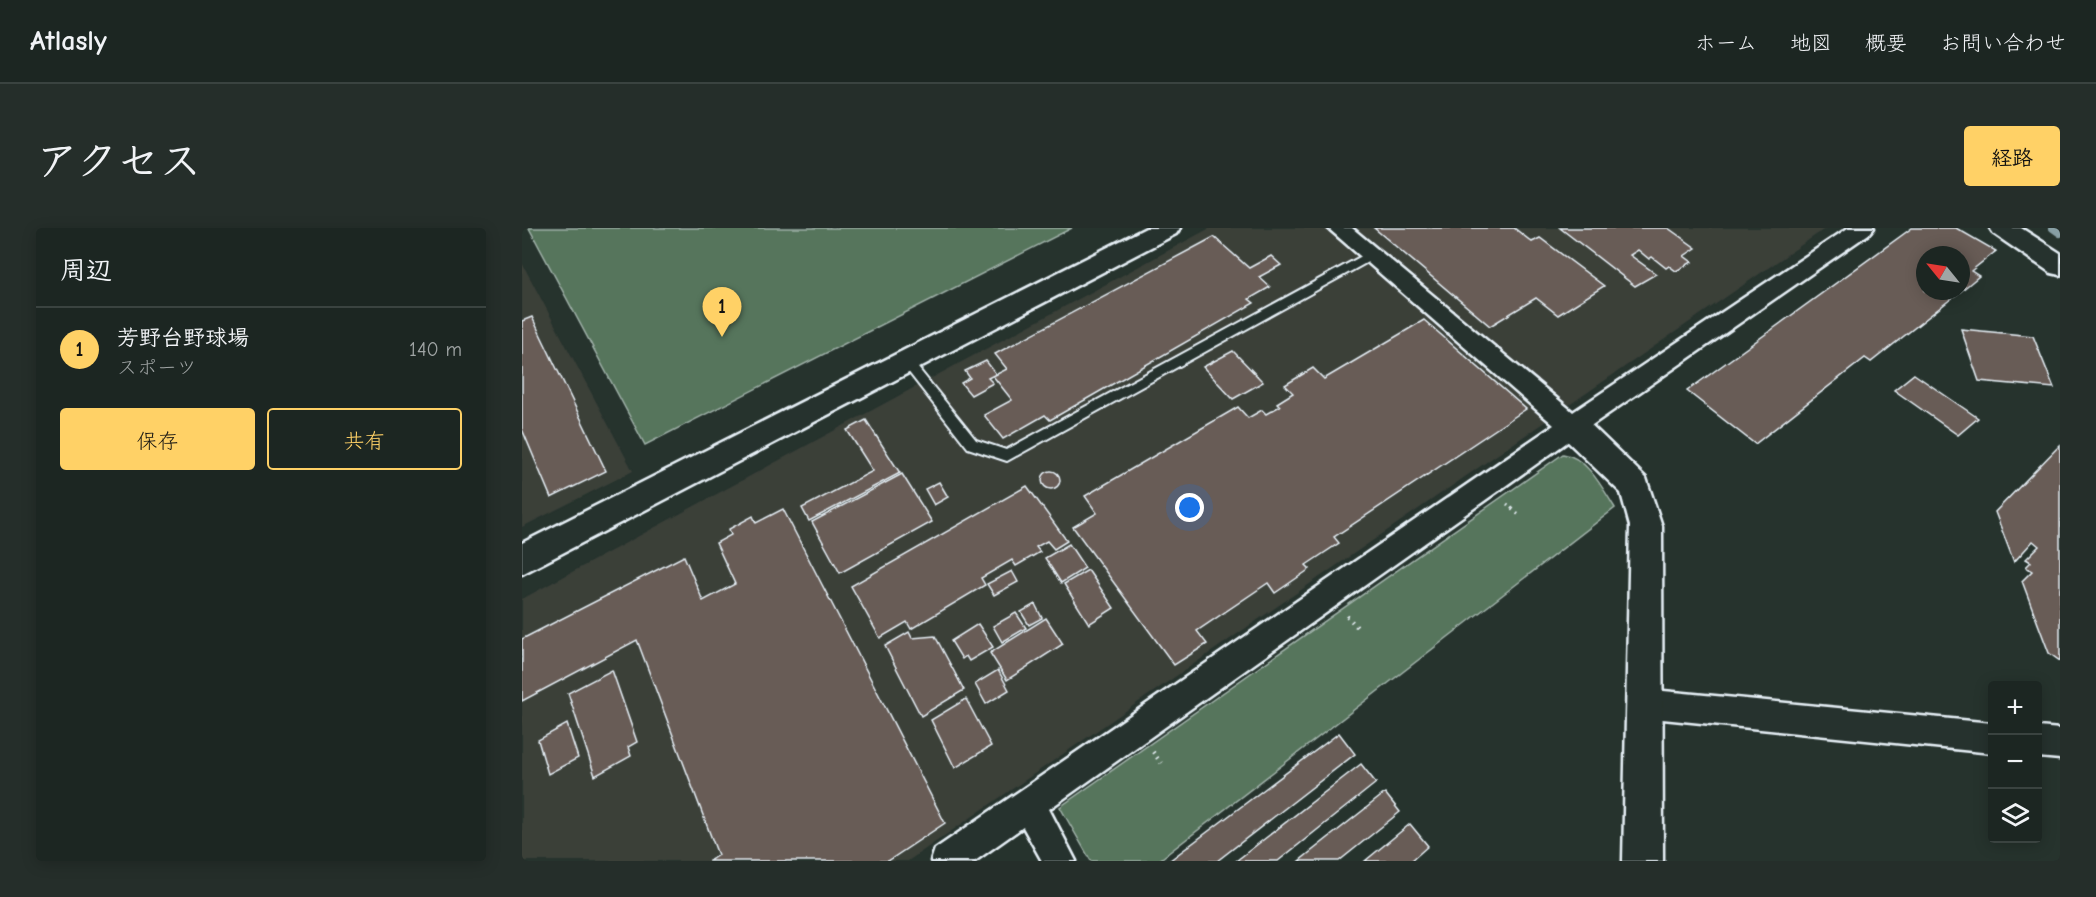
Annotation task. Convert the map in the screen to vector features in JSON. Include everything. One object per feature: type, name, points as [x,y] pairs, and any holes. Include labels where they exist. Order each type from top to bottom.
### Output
[{"type":"street","points":[[522,559],[1167,228]]},
{"type":"street","points":[[1339,228],[1572,426],[1635,487],[1646,526],[1642,861]]},
{"type":"street","points":[[947,861],[1572,426],[1863,228]]},
{"type":"street","points":[[2003,228],[2060,266]]},
{"type":"street","points":[[1643,703],[1988,738]]},
{"type":"street","points":[[2042,742],[2060,744]]},
{"type":"street","points":[[1029,805],[1060,861]]},
{"type":"lane","points":[[906,361],[972,444],[1007,456],[1371,255]]},
{"type":"shaded area","points":[[1210,228],[1826,228],[908,861],[522,861],[522,599]]},
{"type":"shaded area","points":[[522,263],[633,471],[522,527]]},
{"type":"green space","points":[[529,228],[1072,228],[645,445]]},
{"type":"green space","points":[[1563,454],[1572,456],[1587,467],[1615,508],[1158,861],[1091,861],[1060,807]]},
{"type":"building","points":[[1374,228],[1514,228],[1532,242],[1540,238],[1604,286],[1558,315],[1536,298],[1490,326]]},
{"type":"building","points":[[1560,228],[1668,228],[1696,248],[1684,256],[1692,262],[1676,271],[1669,266],[1666,268],[1652,257],[1649,259],[1638,250],[1630,255],[1656,274],[1635,286]]},
{"type":"building","points":[[1912,228],[1956,228],[1996,251],[1971,271],[1979,276],[1970,284],[1970,246],[1916,246],[1916,300],[1950,300],[1871,362],[1865,358],[1755,444],[1687,391]]},
{"type":"building","points":[[1214,237],[1249,268],[1271,256],[1281,265],[1259,277],[1270,287],[1249,299],[1254,303],[1050,420],[1045,415],[1003,439],[984,415],[1012,400],[993,376],[1007,369],[995,354]]},
{"type":"building","points":[[532,317],[606,471],[551,498],[522,429],[522,321]]},
{"type":"building","points":[[1424,320],[1526,409],[1334,537],[1339,543],[1306,565],[1310,569],[1275,593],[1268,583],[1197,631],[1207,644],[1174,665],[1073,527],[1097,513],[1085,496],[1238,407],[1248,418],[1262,410],[1266,414],[1280,406],[1277,403],[1293,393],[1285,385],[1313,368],[1324,379]]},
{"type":"building","points":[[1961,329],[2033,336],[2054,388],[1979,381]]},
{"type":"building","points":[[1233,351],[1263,382],[1233,399],[1203,367]]},
{"type":"building","points":[[986,361],[996,374],[988,378],[993,383],[971,395],[961,383],[970,378],[965,371]]},
{"type":"building","points":[[1914,374],[1978,418],[1958,435],[1894,390]]},
{"type":"building","points":[[866,420],[900,473],[809,521],[802,508],[873,471],[847,430]]},
{"type":"building","points":[[2060,445],[2060,661],[2049,653],[2022,581],[2032,571],[2026,567],[2031,562],[2026,559],[2039,546],[2033,541],[2014,562],[1995,512]]},
{"type":"building","points":[[1047,471],[1055,471],[1060,476],[1058,487],[1047,489],[1042,484],[1042,476]]},
{"type":"building","points":[[902,474],[932,522],[840,573],[812,522]]},
{"type":"building","points":[[939,482],[948,497],[934,505],[925,489]]},
{"type":"building","points":[[1027,486],[1067,541],[1054,549],[1047,541],[1036,547],[1040,552],[1016,566],[1012,560],[981,578],[985,585],[911,629],[907,622],[880,638],[851,586]]},
{"type":"building","points":[[783,509],[945,823],[888,861],[709,861],[718,855],[637,640],[522,701],[522,639],[684,556],[703,601],[735,584],[716,543],[731,535],[729,529],[753,516],[756,523]]},
{"type":"building","points":[[1069,544],[1085,568],[1061,583],[1045,558]]},
{"type":"building","points":[[1088,570],[1114,608],[1089,624],[1064,584]]},
{"type":"building","points":[[1012,571],[1018,582],[994,595],[987,584]]},
{"type":"building","points":[[1035,604],[1042,618],[1029,625],[1021,612]]},
{"type":"building","points":[[1016,613],[1026,628],[1002,642],[993,626]]},
{"type":"building","points":[[1046,618],[1063,644],[1007,680],[990,653]]},
{"type":"building","points":[[978,624],[993,647],[969,661],[966,656],[962,659],[951,641]]},
{"type":"building","points":[[909,632],[912,638],[935,636],[964,690],[921,716],[885,646]]},
{"type":"building","points":[[612,670],[637,742],[628,747],[631,756],[595,776],[568,693]]},
{"type":"building","points":[[998,670],[1009,690],[986,704],[975,684]]},
{"type":"building","points":[[966,699],[991,746],[955,768],[931,720]]},
{"type":"building","points":[[567,724],[578,758],[548,774],[538,740]]},
{"type":"building","points":[[1339,733],[1355,754],[1217,861],[1169,861]]},
{"type":"building","points":[[1361,764],[1376,783],[1278,861],[1236,861]]},
{"type":"building","points":[[1385,793],[1400,812],[1339,861],[1299,861]]},
{"type":"building","points":[[1410,824],[1428,846],[1411,861],[1365,861]]},
{"type":"waterway","points":[[2053,228],[2060,233]]},
{"type":"place","name":"芳野台野球場","points":[[722,337]]}]
